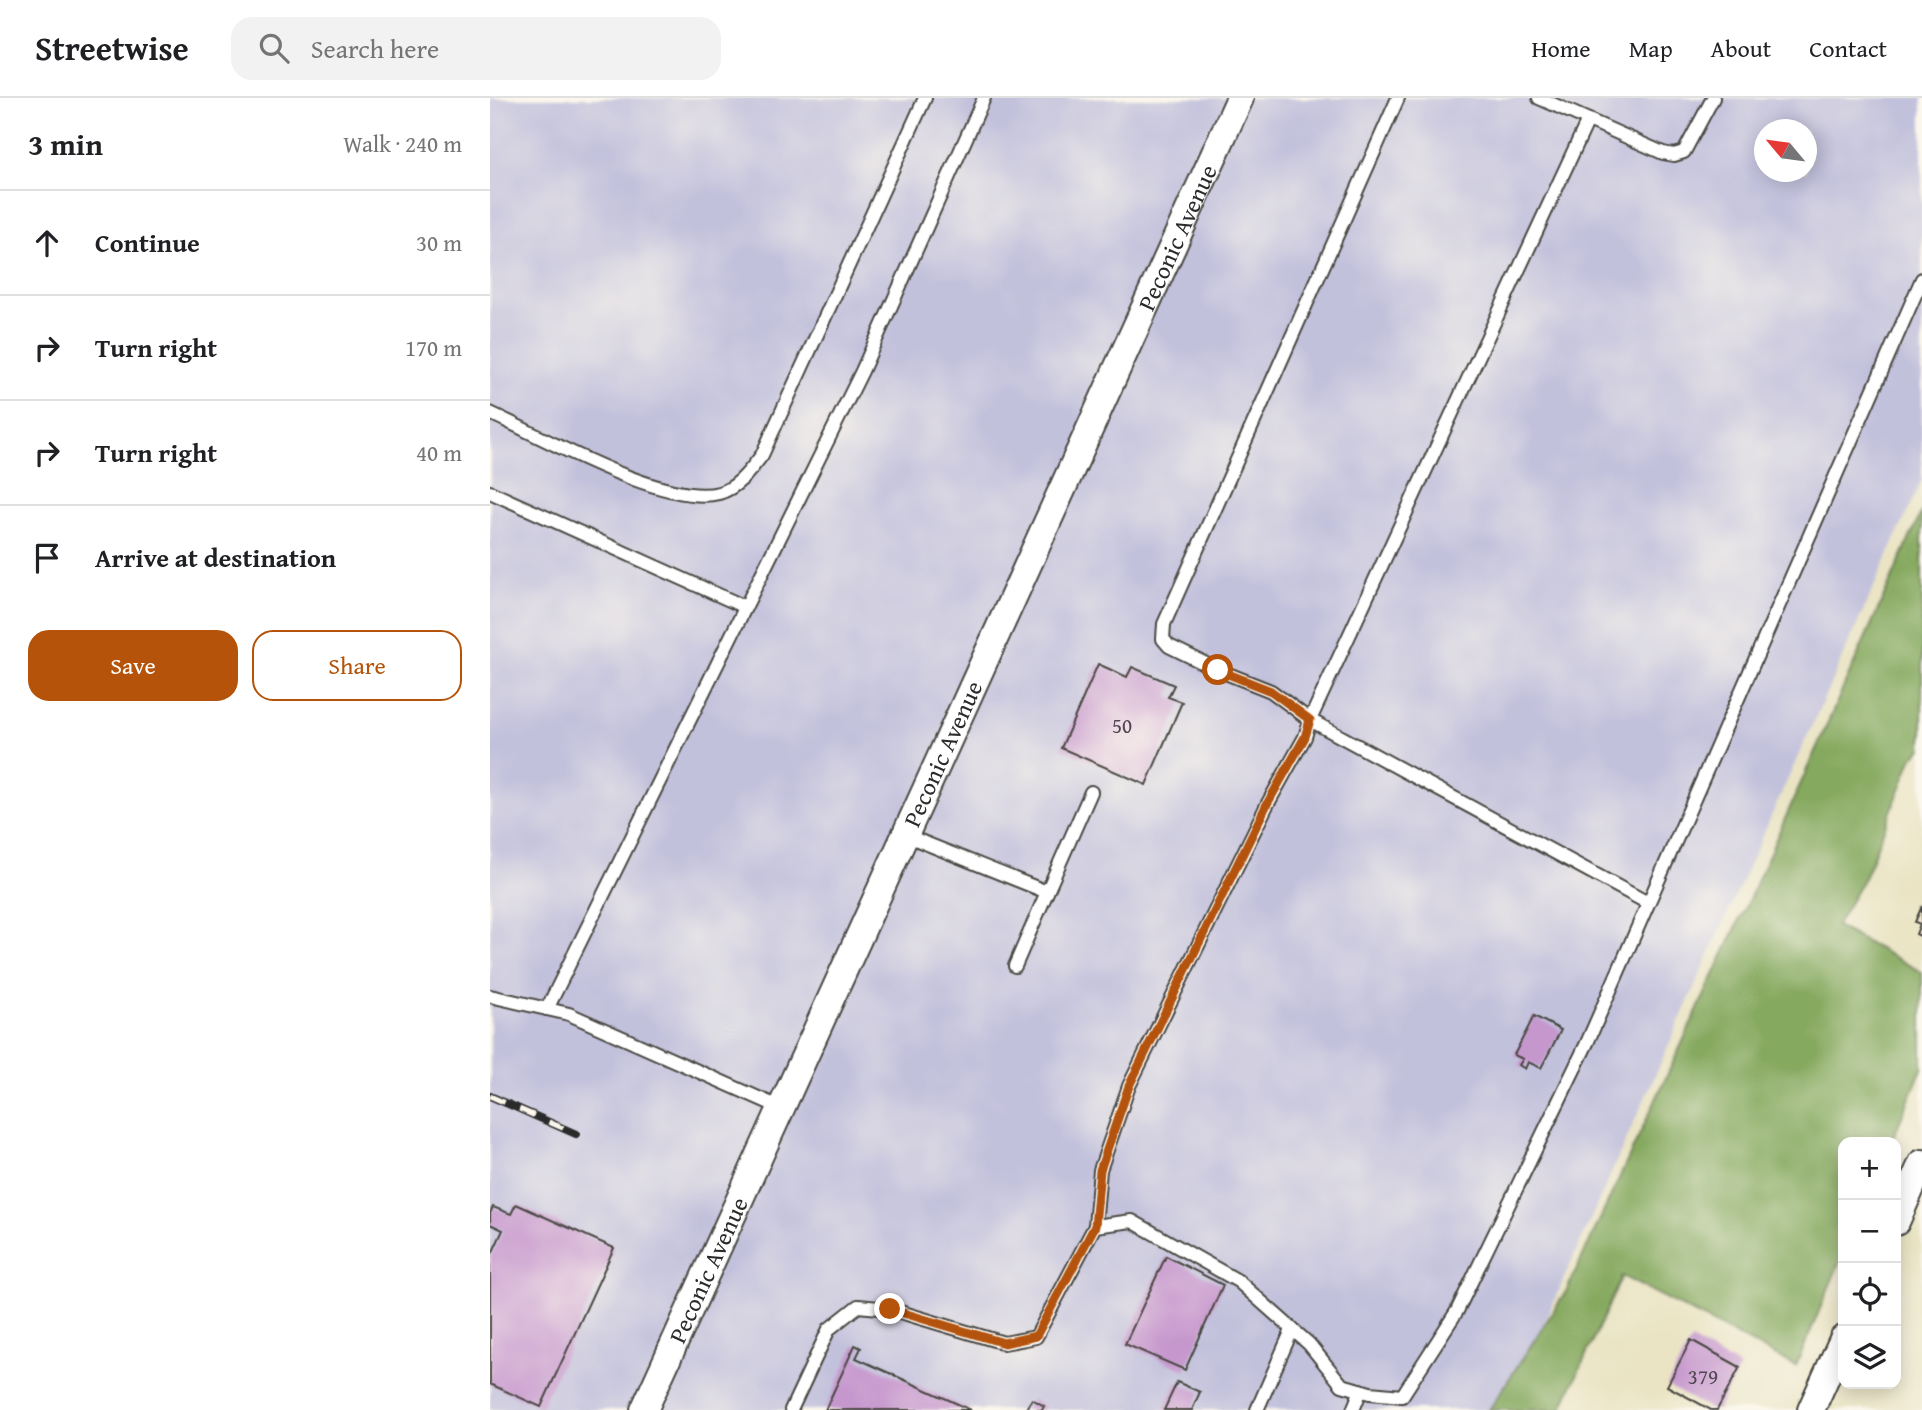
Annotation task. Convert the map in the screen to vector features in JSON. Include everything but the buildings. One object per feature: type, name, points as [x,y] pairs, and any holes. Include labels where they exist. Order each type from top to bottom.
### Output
[{"type":"street","name":"Peconic Avenue","points":[[644,1410],[1240,98]]},
{"type":"street","points":[[1901,1211],[1922,1163]]},
{"type":"street","points":[[1811,1410],[1838,1350]]},
{"type":"lane","points":[[490,413],[648,486],[696,497],[722,493],[741,480],[762,455],[925,98]]},
{"type":"lane","points":[[547,1009],[862,371],[985,98]]},
{"type":"lane","points":[[1398,98],[1164,624],[1163,639],[1169,646],[1218,670],[1271,691],[1310,720],[1648,903]]},
{"type":"lane","points":[[1539,98],[1662,153],[1674,155],[1684,152],[1713,98]]},
{"type":"lane","points":[[791,1410],[829,1329],[858,1306],[890,1309],[1004,1343],[1036,1336],[1095,1226],[1100,1170],[1129,1086],[1267,804],[1305,737],[1310,720],[1588,120]]},
{"type":"lane","points":[[1095,1226],[1132,1220],[1238,1281],[1309,1344],[1342,1385],[1402,1396],[1457,1311],[1587,1043],[1922,279]]},
{"type":"lane","points":[[490,492],[745,607]]},
{"type":"lane","points":[[1015,966],[1091,792]]},
{"type":"lane","points":[[905,835],[1047,891]]},
{"type":"lane","points":[[490,996],[569,1014],[781,1108]]},
{"type":"lane","points":[[1256,1410],[1292,1330]]},
{"type":"lane","points":[[1353,1410],[1361,1390]]},
{"type":"shaded area","points":[[490,98],[1922,98],[1922,480],[1505,1410],[490,1410]]},
{"type":"green space","points":[[1922,511],[1922,748],[1913,757],[1865,876],[1836,926],[1922,972],[1922,1069],[1893,1137],[1838,1137],[1838,1266],[1796,1366],[1622,1276],[1561,1410],[1489,1410],[1567,1290],[1747,904]]},
{"type":"railway","points":[[490,1096],[576,1134]]},
{"type":"route","points":[[890,1309],[1004,1343],[1036,1336],[1095,1226],[1100,1170],[1129,1086],[1267,804],[1305,737],[1310,720],[1271,691],[1218,670]]}]
